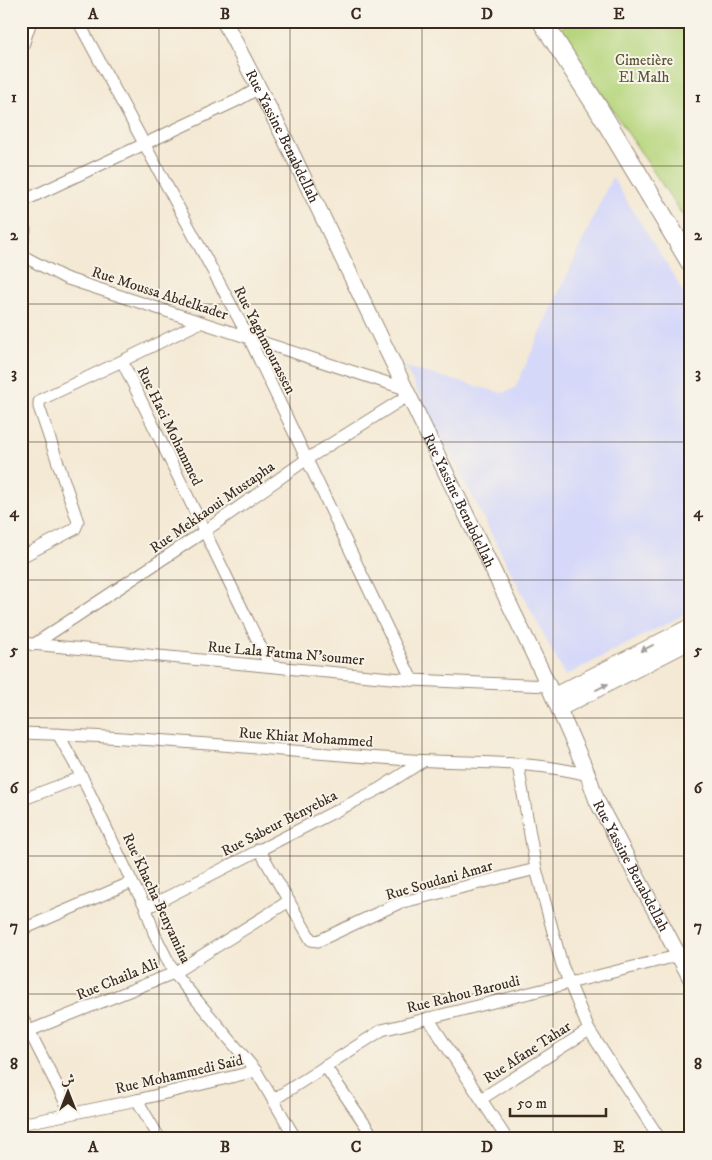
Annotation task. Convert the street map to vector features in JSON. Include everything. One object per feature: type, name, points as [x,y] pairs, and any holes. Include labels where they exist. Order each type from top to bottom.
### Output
[{"type":"main road","points":[[542,21],[598,108],[689,259]]},
{"type":"street","points":[[21,45],[29,21]]},
{"type":"street","name":"Rue Yaghmourassen","points":[[78,21],[249,338],[412,680]]},
{"type":"street","name":"Rue Yassine Benabdellah","points":[[224,21],[259,88],[408,392],[554,697],[588,775],[597,802],[677,956],[691,979]]},
{"type":"street","points":[[21,202],[259,88]]},
{"type":"street","points":[[21,219],[25,230],[21,248]]},
{"type":"street","name":"Rue Moussa Abdelkader","points":[[21,256],[65,278],[408,392]]},
{"type":"street","points":[[21,557],[75,529],[78,522],[39,407],[39,402],[201,322]]},
{"type":"street","name":"Rue Haci Mohammed","points":[[122,361],[270,666]]},
{"type":"street","name":"Rue Mekkaoui Mustapha","points":[[27,644],[205,531],[307,459],[408,392]]},
{"type":"street","points":[[554,697],[691,626]]},
{"type":"street","points":[[554,697],[691,641]]},
{"type":"street","name":"Rue Lala Fatma N'soumer","points":[[27,644],[412,680],[554,697]]},
{"type":"street","name":"Rue Khiat Mohammed","points":[[21,733],[58,734],[423,761],[518,765],[571,771],[588,775]]},
{"type":"street","name":"Rue Khacha Benyamina","points":[[58,734],[82,777],[146,908],[154,933],[174,972],[256,1072],[296,1139]]},
{"type":"street","name":"Rue Sabeur Benyebka","points":[[146,908],[258,849],[379,789],[423,761]]},
{"type":"street","points":[[518,765],[536,869],[562,965],[589,1030],[660,1139]]},
{"type":"street","points":[[21,800],[82,777]]},
{"type":"street","name":"Rue Soudani Amar","points":[[258,849],[312,940],[318,941],[399,903],[536,869]]},
{"type":"street","points":[[21,930],[132,882]]},
{"type":"street","name":"Rue Chaila Ali","points":[[29,1031],[174,972],[289,901]]},
{"type":"street","name":"Rue Rahou Baroudi","points":[[273,1100],[382,1030],[677,956]]},
{"type":"street","points":[[21,1015],[71,1113]]},
{"type":"street","points":[[428,1018],[506,1138]]},
{"type":"street","name":"Rue Afane Tahar","points":[[481,1099],[589,1030]]},
{"type":"street","points":[[325,1066],[375,1139]]},
{"type":"street","name":"Rue Mohammedi Saïd","points":[[21,1124],[256,1072]]},
{"type":"street","points":[[136,1100],[160,1139]]},
{"type":"shaded area","points":[[612,177],[691,304],[691,611],[565,676],[405,367],[502,393],[515,388]]},
{"type":"green space","name":"Cimetière El Malh","points":[[574,21],[691,21],[691,228],[559,29]]}]
